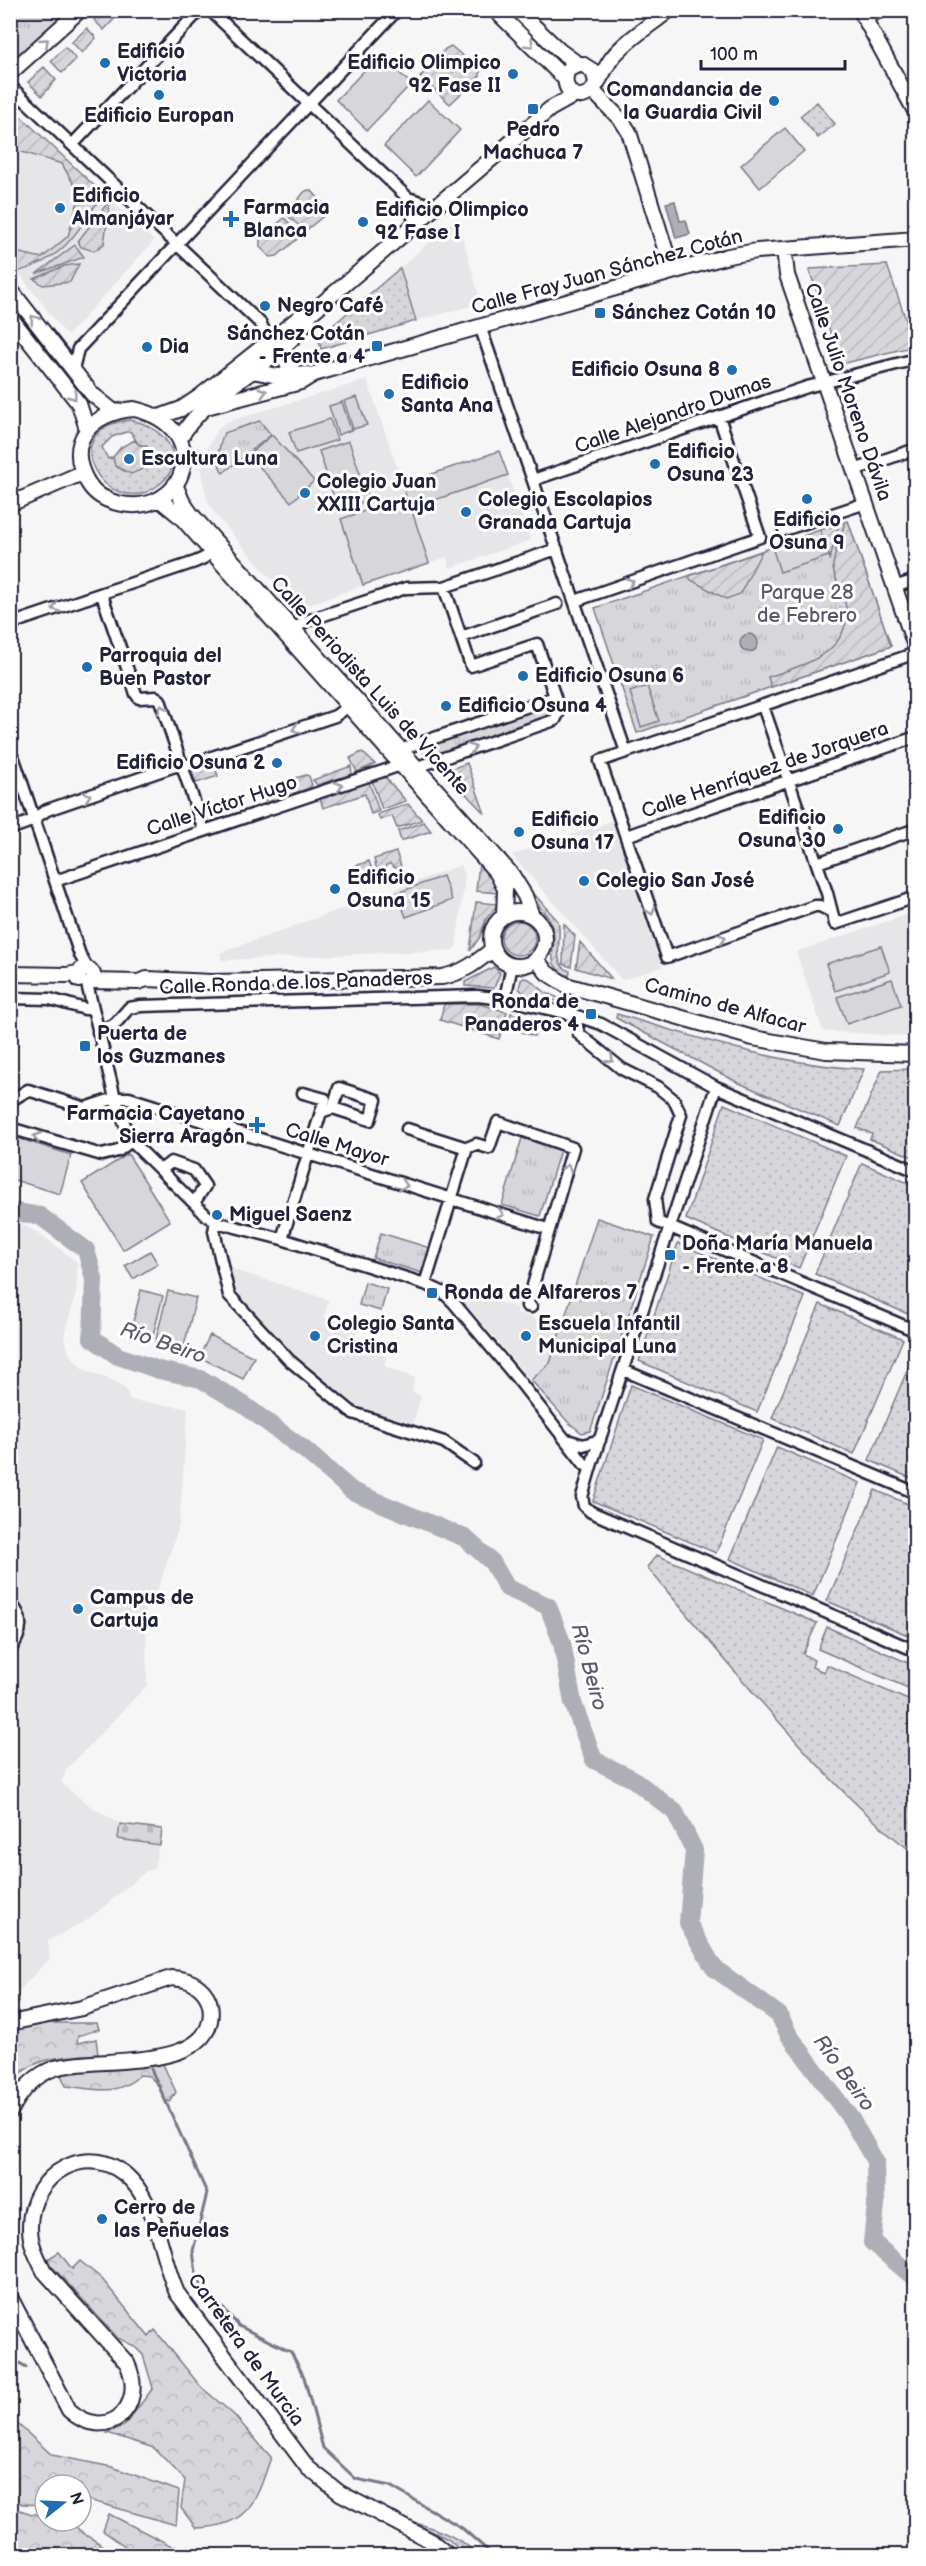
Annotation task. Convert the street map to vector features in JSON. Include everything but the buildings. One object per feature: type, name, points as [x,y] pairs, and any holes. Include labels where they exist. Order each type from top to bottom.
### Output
[{"type":"main road","points":[[10,73],[80,10]]},
{"type":"main road","points":[[495,10],[564,80],[569,92],[575,95],[585,95],[594,86],[613,56],[669,10]]},
{"type":"main road","points":[[517,10],[560,51],[594,73],[594,86],[629,132],[672,271]]},
{"type":"main road","points":[[862,14],[915,113]]},
{"type":"main road","points":[[550,109],[569,69],[613,56]]},
{"type":"main road","points":[[159,417],[182,409],[235,370],[300,317],[311,313],[550,109],[575,95]]},
{"type":"main road","name":"Calle Fray Juan Sánchez Cotán","points":[[180,439],[192,419],[210,406],[301,382],[314,374],[672,271],[728,256],[784,249],[915,239]]},
{"type":"main road","name":"Calle Julio Moreno Dávila","points":[[784,249],[786,270],[915,651]]},
{"type":"main road","points":[[10,289],[92,394],[113,411]]},
{"type":"main road","points":[[210,406],[306,325],[311,313]]},
{"type":"main road","points":[[10,316],[79,404],[87,429]]},
{"type":"main road","points":[[281,347],[288,366],[297,374]]},
{"type":"main road","name":"Calle Fray Juan Sánchez Cotán","points":[[235,370],[278,376],[314,374]]},
{"type":"main road","points":[[135,409],[159,417],[172,427],[180,439],[184,466],[175,484],[159,499],[138,505],[112,502],[99,496],[82,473],[79,449],[87,429],[99,418],[113,411],[135,409]]},
{"type":"main road","points":[[10,504],[82,473]]},
{"type":"main road","name":"Calle Periodista Luis de Vicente","points":[[175,484],[182,501],[191,514],[294,629],[502,880],[507,901],[504,916]]},
{"type":"main road","name":"Calle Periodista Luis de Vicente","points":[[159,499],[182,517],[349,706],[402,758],[418,770],[512,875],[525,896],[532,916]]},
{"type":"main road","points":[[519,912],[532,916],[543,929],[545,941],[543,949],[536,959],[524,965],[512,965],[498,956],[493,949],[491,943],[493,929],[504,916],[519,912]]},
{"type":"main road","points":[[10,974],[86,981],[138,982],[147,979],[212,982],[442,976],[453,975],[475,964],[493,949]]},
{"type":"main road","name":"Camino de Alfacar","points":[[536,959],[547,973],[566,985],[753,1038],[826,1051],[915,1054]]},
{"type":"main road","points":[[10,2024],[93,2005],[171,1978],[185,1979],[197,1985],[208,1997],[211,2011],[209,2025],[203,2036],[192,2046],[176,2053],[156,2057],[72,2064],[54,2068],[28,2085],[17,2098],[10,2112]]},
{"type":"main road","name":"Carretera de Murcia","points":[[10,2297],[69,2410],[83,2420],[98,2423],[112,2421],[124,2412],[132,2400],[134,2390],[132,2372],[128,2363],[44,2271],[35,2254],[30,2228],[38,2193],[45,2183],[63,2168],[93,2161],[117,2169],[130,2179],[150,2209],[167,2270],[177,2293],[308,2468],[340,2493],[431,2541],[449,2556]]},
{"type":"street","points":[[72,144],[200,10]]},
{"type":"street","points":[[210,10],[408,198],[436,207]]},
{"type":"street","points":[[73,369],[78,349],[397,10]]},
{"type":"street","points":[[862,14],[886,10]]},
{"type":"street","points":[[10,86],[261,324],[266,335],[266,344]]},
{"type":"street","points":[[408,198],[414,225]]},
{"type":"street","points":[[480,326],[626,752]]},
{"type":"street","points":[[59,351],[78,349]]},
{"type":"street","name":"Calle Alejandro Dumas","points":[[533,480],[824,382],[915,359]]},
{"type":"street","points":[[575,601],[760,537],[718,417]]},
{"type":"street","points":[[854,470],[914,453]]},
{"type":"street","points":[[783,531],[866,503]]},
{"type":"street","points":[[294,629],[306,621],[406,588],[444,587],[557,549]]},
{"type":"street","points":[[10,624],[195,562],[212,551]]},
{"type":"street","points":[[894,587],[915,580]]},
{"type":"street","points":[[418,770],[423,765],[555,720],[560,712],[537,644],[471,666],[444,587]]},
{"type":"street","points":[[102,595],[136,694],[139,698],[156,697],[160,700],[204,831]]},
{"type":"street","points":[[461,637],[557,604]]},
{"type":"street","points":[[830,911],[815,906],[666,957],[600,762],[915,651]]},
{"type":"street","name":"Calle Víctor Hugo","points":[[55,881],[204,831],[402,758],[408,747],[555,697]]},
{"type":"street","points":[[10,829],[34,819],[47,810],[335,716],[349,706]]},
{"type":"street","points":[[763,706],[817,863],[835,924],[915,897]]},
{"type":"street","name":"Calle Henríquez de Jorquera","points":[[626,836],[915,737]]},
{"type":"street","points":[[10,756],[14,759],[80,956],[115,1098],[131,1141],[194,1203],[216,1221],[282,1239],[424,1284],[444,1293],[585,1464],[591,1466]]},
{"type":"street","points":[[817,863],[915,829]]},
{"type":"street","points":[[505,999],[512,965]]},
{"type":"street","points":[[10,998],[50,999],[85,1009],[86,981]]},
{"type":"street","name":"Calle Ronda de los Panaderos","points":[[98,1032],[115,1024],[129,1008],[141,1006],[465,996],[505,999],[574,1015],[625,1036],[716,1087],[915,1171]]},
{"type":"street","points":[[574,1015],[579,1034],[622,1069],[658,1087],[674,1100],[681,1115],[655,1199],[658,1222],[915,1330]]},
{"type":"street","points":[[716,1087],[591,1466],[582,1497],[584,1506],[591,1512],[915,1651]]},
{"type":"street","points":[[10,1097],[15,1098],[28,1090],[85,1108],[115,1098]]},
{"type":"street","points":[[282,1239],[325,1099],[303,1093]]},
{"type":"street","name":"Calle Mayor","points":[[115,1098],[129,1098],[548,1229]]},
{"type":"street","points":[[321,1112],[333,1108]]},
{"type":"street","points":[[407,1129],[467,1148],[476,1144],[489,1148],[498,1122],[573,1148],[548,1229],[529,1307]]},
{"type":"street","points":[[10,1128],[102,1155],[118,1151],[131,1141]]},
{"type":"street","points":[[424,1284],[467,1148]]},
{"type":"street","points":[[161,1170],[171,1162],[194,1170],[204,1181],[205,1186],[194,1203]]},
{"type":"street","points":[[216,1221],[214,1231],[229,1295],[276,1349],[353,1413],[444,1442],[474,1463]]},
{"type":"street","points":[[623,1370],[915,1493]]},
{"type":"street","points":[[567,1440],[583,1445],[600,1440]]},
{"type":"street","points":[[10,1603],[17,1610],[21,1621],[17,1640],[10,1650]]},
{"type":"shaded area","points":[[10,106],[154,241],[67,336],[11,263]]},
{"type":"shaded area","points":[[675,201],[680,221],[686,220],[690,234],[676,238],[666,203]]},
{"type":"shaded area","points":[[457,218],[481,303],[416,321],[400,268]]},
{"type":"shaded area","name":"Colegio Juan XXIII Cartuja","points":[[367,380],[403,484],[499,451],[531,540],[450,568],[446,557],[307,605],[300,597],[292,603],[214,513],[207,499],[202,478],[207,449],[218,429],[226,422]]},
{"type":"shaded area","points":[[749,634],[755,637],[758,643],[755,649],[749,652],[743,649],[740,643],[743,637]]},
{"type":"shaded area","name":"Colegio San José","points":[[612,821],[662,967],[622,980],[512,855]]},
{"type":"shaded area","points":[[461,865],[465,876],[456,947],[453,950],[222,960],[220,953]]},
{"type":"shaded area","points":[[915,912],[915,1037],[823,1031],[796,952]]},
{"type":"shaded area","name":"Campus de Cartuja","points":[[10,1222],[24,1225],[43,1236],[78,1263],[76,1293],[64,1336],[69,1353],[83,1369],[119,1383],[128,1392],[128,1400],[188,1408],[179,1526],[158,1589],[146,1604],[147,1685],[66,1770],[61,1783],[90,1806],[120,1824],[162,1829],[154,1869],[146,1871],[89,1919],[48,1941],[50,1958],[11,1999]]},
{"type":"shaded area","name":"Colegio Santa Cristina","points":[[229,1268],[329,1300],[324,1317],[358,1327],[353,1345],[387,1355],[384,1366],[415,1378],[412,1392],[421,1396],[413,1423],[359,1407],[282,1344],[258,1315],[253,1313],[237,1296],[232,1288]]},
{"type":"shaded area","name":"Escuela Infantil Municipal Luna","points":[[471,1293],[518,1308],[517,1313],[544,1321],[547,1317],[563,1323],[550,1363],[530,1380],[464,1302]]},
{"type":"green space","points":[[11,10],[68,10],[68,11],[11,63]]},
{"type":"green space","points":[[105,10],[117,16],[104,30],[94,20]]},
{"type":"green space","points":[[87,28],[96,38],[82,53],[72,42]]},
{"type":"green space","points":[[451,46],[480,70],[480,76],[450,104],[420,77],[445,49]]},
{"type":"green space","points":[[65,47],[76,59],[62,73],[51,61]]},
{"type":"green space","points":[[380,54],[411,84],[367,130],[336,100]]},
{"type":"green space","points":[[44,67],[56,80],[42,96],[28,82]]},
{"type":"green space","points":[[428,100],[460,130],[416,177],[384,146]]},
{"type":"green space","points":[[817,102],[835,124],[818,138],[800,116]]},
{"type":"green space","points":[[15,111],[103,194],[77,232],[58,252],[47,260],[17,272],[11,263],[11,251],[42,258],[68,236],[80,195],[62,164],[19,151],[11,158],[11,127]]},
{"type":"green space","points":[[785,128],[804,151],[760,188],[741,165]]},
{"type":"green space","points":[[308,190],[312,191],[328,209],[327,213],[305,231],[287,215]]},
{"type":"green space","points":[[110,200],[104,244],[94,251],[81,247],[78,241]]},
{"type":"green space","points":[[284,218],[302,235],[277,256],[270,257],[260,247],[260,239]]},
{"type":"green space","points":[[75,245],[84,257],[36,274]]},
{"type":"green space","points":[[79,264],[70,282],[43,285],[34,279],[64,266]]},
{"type":"green space","points":[[887,265],[915,346],[841,364],[809,269]]},
{"type":"green space","points":[[400,268],[416,321],[321,349],[318,338]]},
{"type":"green space","points":[[357,397],[367,425],[353,429],[344,401]]},
{"type":"green space","points":[[342,402],[351,430],[338,435],[329,406]]},
{"type":"green space","points":[[330,419],[337,440],[296,453],[289,432]]},
{"type":"green space","points":[[130,420],[152,428],[169,444],[173,454],[173,464],[169,474],[160,484],[140,494],[122,493],[106,484],[95,471],[90,455],[93,439],[106,427]],"holes":[[[131,432],[138,444],[146,446],[114,461],[113,457],[108,459],[102,447],[112,437]]]},
{"type":"green space","points":[[260,421],[271,435],[223,473],[218,458],[224,433]]},
{"type":"green space","points":[[272,435],[314,481],[291,502],[249,455]]},
{"type":"green space","points":[[135,440],[138,444],[150,449],[152,454],[145,468],[131,474],[115,466],[113,457],[121,447]]},
{"type":"green space","points":[[349,441],[369,500],[338,510],[319,451]]},
{"type":"green space","points":[[499,451],[508,475],[411,508],[429,563],[363,585],[341,519],[406,497],[403,484]]},
{"type":"green space","name":"Parque 28 de Febrero","points":[[848,521],[891,646],[637,733],[595,608]]},
{"type":"green space","points":[[848,521],[891,646],[771,687],[768,677],[824,654],[835,645],[842,633],[846,619],[845,602],[835,575],[833,562],[845,522]]},
{"type":"green space","points":[[839,524],[830,559],[820,530]]},
{"type":"green space","points":[[820,530],[829,556],[780,572],[772,547]]},
{"type":"green space","points":[[762,551],[740,594],[726,599],[691,580],[689,576]]},
{"type":"green space","points":[[647,686],[659,721],[641,727],[630,692]]},
{"type":"green space","points":[[549,702],[553,703],[554,718],[431,760],[418,746]]},
{"type":"green space","points":[[362,752],[375,764],[357,772],[350,758]]},
{"type":"green space","points":[[214,763],[218,776],[196,783],[191,770]]},
{"type":"green space","points":[[467,763],[485,814],[448,775],[451,769]]},
{"type":"green space","points":[[351,766],[352,774],[317,785],[313,780]]},
{"type":"green space","points":[[309,776],[312,785],[310,788],[290,792],[287,783],[289,780]]},
{"type":"green space","points":[[385,777],[406,801],[382,809],[372,781]]},
{"type":"green space","points":[[369,782],[379,811],[371,814],[365,794],[323,808],[320,798]]},
{"type":"green space","points":[[283,785],[286,794],[284,797],[265,801],[263,789]]},
{"type":"green space","points":[[408,804],[422,820],[397,828],[392,816],[380,820],[378,814]]},
{"type":"green space","points":[[424,822],[431,831],[401,841],[398,831]]},
{"type":"green space","points":[[396,852],[401,866],[395,868],[390,864],[386,865],[384,872],[378,874],[374,859]]},
{"type":"green space","points":[[369,861],[374,875],[370,877],[363,873],[359,881],[355,883],[350,868]]},
{"type":"green space","points":[[479,863],[496,882],[498,893],[476,891]]},
{"type":"green space","points":[[443,876],[452,900],[406,917],[397,893]]},
{"type":"green space","points":[[532,895],[535,895],[558,921],[560,963],[570,971],[569,976],[555,965],[551,923]]},
{"type":"green space","points":[[476,902],[498,904],[486,919],[480,937],[470,951]]},
{"type":"green space","points":[[518,921],[530,926],[535,938],[530,950],[518,955],[506,950],[501,938],[506,926]]},
{"type":"green space","points":[[564,924],[575,936],[571,967],[563,964]]},
{"type":"green space","points":[[580,942],[612,979],[576,968]]},
{"type":"green space","points":[[881,946],[890,972],[835,991],[826,964]]},
{"type":"green space","points":[[494,967],[500,973],[494,988],[465,986],[465,982]]},
{"type":"green space","points":[[524,978],[529,979],[546,993],[561,999],[561,1002],[524,994],[519,988]]},
{"type":"green space","points":[[892,979],[901,1005],[847,1024],[837,997]]},
{"type":"green space","points":[[444,1004],[480,1004],[507,1012],[499,1039],[440,1020]]},
{"type":"green space","points":[[511,1013],[539,1022],[534,1036],[507,1027]]},
{"type":"green space","points":[[617,1014],[708,1041],[770,1056],[864,1069],[840,1126],[739,1083],[616,1018]]},
{"type":"green space","points":[[916,1069],[915,1158],[870,1139],[872,1134],[857,1128],[882,1070]]},
{"type":"green space","points":[[724,1104],[846,1156],[799,1268],[686,1219]]},
{"type":"green space","points":[[11,1136],[71,1155],[60,1194],[11,1179]]},
{"type":"green space","points":[[522,1138],[560,1150],[540,1216],[502,1205]]},
{"type":"green space","points":[[128,1154],[170,1221],[123,1250],[82,1183]]},
{"type":"green space","points":[[862,1163],[915,1186],[915,1317],[815,1274]]},
{"type":"green space","points":[[597,1218],[654,1237],[592,1426],[590,1431],[582,1433],[568,1422],[531,1380],[550,1363]]},
{"type":"green space","points":[[381,1233],[430,1248],[422,1273],[373,1258]]},
{"type":"green space","points":[[678,1243],[805,1297],[757,1412],[639,1361]]},
{"type":"green space","points":[[150,1251],[158,1264],[133,1279],[125,1266]]},
{"type":"green space","points":[[365,1282],[387,1289],[381,1311],[359,1305]]},
{"type":"green space","points":[[141,1290],[163,1296],[153,1335],[131,1330]]},
{"type":"green space","points":[[168,1291],[196,1298],[183,1350],[155,1343]]},
{"type":"green space","points":[[820,1304],[903,1339],[854,1454],[772,1418]]},
{"type":"green space","points":[[210,1335],[254,1357],[243,1379],[199,1357]]},
{"type":"green space","points":[[915,1352],[915,1480],[869,1460]]},
{"type":"green space","points":[[631,1385],[763,1440],[716,1553],[593,1501]]},
{"type":"green space","points":[[777,1447],[860,1483],[813,1596],[730,1559]]},
{"type":"green space","points":[[875,1490],[915,1507],[915,1638],[827,1601]]},
{"type":"green space","points":[[657,1555],[817,1623],[803,1654],[814,1660],[812,1667],[824,1672],[827,1665],[915,1703],[915,1854],[879,1825],[828,1776],[730,1666],[647,1567]]},
{"type":"green space","points":[[827,1627],[915,1666],[915,1691],[818,1649]]},
{"type":"green space","points":[[120,1824],[162,1829],[160,1845],[118,1839]]},
{"type":"green space","points":[[50,2023],[97,2023],[99,2029],[78,2036],[77,2043],[96,2039],[98,2054],[61,2057],[38,2063],[19,2075],[11,2085],[11,2030]]},
{"type":"green space","points":[[162,2062],[176,2092],[170,2102],[166,2101],[159,2086],[149,2076],[140,2075],[131,2082],[114,2089],[96,2090],[66,2086],[61,2075],[74,2072]]},
{"type":"green space","points":[[59,2252],[72,2269],[80,2261],[102,2279],[149,2337],[155,2330],[201,2387],[233,2414],[271,2457],[255,2499],[239,2517],[214,2527],[196,2528],[181,2508],[185,2480],[154,2448],[107,2433],[124,2426],[153,2388],[143,2355],[134,2346],[118,2338],[46,2260]]},
{"type":"green space","points":[[11,2418],[52,2455],[112,2467],[179,2491],[176,2525],[93,2501],[93,2473],[33,2473],[33,2504],[22,2504],[11,2497]]},
{"type":"green space","points":[[11,2507],[33,2514],[33,2533],[82,2533],[119,2555],[11,2555]]},
{"type":"green space","points":[[109,2514],[176,2548],[181,2555],[138,2555],[103,2531]]},
{"type":"green space","points":[[411,2522],[447,2534],[464,2543],[479,2555],[465,2555],[448,2539]]},
{"type":"waterway","name":"Río Beiro","points":[[10,1211],[40,1216],[86,1250],[94,1279],[92,1338],[118,1356],[159,1370],[201,1379],[244,1405],[306,1451],[352,1491],[465,1538],[492,1562],[507,1588],[548,1606],[562,1643],[573,1703],[594,1760],[633,1779],[675,1812],[694,1850],[688,1923],[714,1968],[779,2015],[789,2035],[851,2119],[875,2161],[876,2205],[872,2242],[916,2279]]},
{"type":"waterway","points":[[151,2069],[207,2193],[193,2251],[197,2280],[239,2326],[291,2352],[304,2377],[323,2448],[356,2479],[390,2486],[462,2528],[494,2556]]},
{"type":"waterway","points":[[10,2357],[26,2367]]},
{"type":"place","name":"Edificio Victoria","points":[[105,63]]},
{"type":"place","name":"Edificio Olimpico 92 Fase II","points":[[513,74]]},
{"type":"place","name":"Edificio Europan","points":[[159,95]]},
{"type":"place","name":"Comandancia de la Guardia Civil","points":[[774,101]]},
{"type":"place","name":"Pedro Machuca 7","points":[[533,109]]},
{"type":"place","name":"Edificio Almanjáyar","points":[[60,208]]},
{"type":"place","name":"Farmacia Blanca","points":[[231,219]]},
{"type":"place","name":"Edificio Olimpico 92 Fase I","points":[[363,222]]},
{"type":"place","name":"Negro Café","points":[[265,306]]},
{"type":"place","name":"Sánchez Cotán 10","points":[[600,313]]},
{"type":"place","name":"Sánchez Cotán - Frente a 4","points":[[377,346]]},
{"type":"place","name":"Dia","points":[[147,347]]},
{"type":"place","name":"Edificio Osuna 8","points":[[732,370]]},
{"type":"place","name":"Edificio Santa Ana","points":[[389,394]]},
{"type":"place","name":"Escultura Luna","points":[[129,459]]},
{"type":"place","name":"Edificio Osuna 23","points":[[655,464]]},
{"type":"place","name":"Colegio Juan XXIII Cartuja","points":[[305,493]]},
{"type":"place","name":"Edificio Osuna 9","points":[[807,499]]},
{"type":"place","name":"Colegio Escolapios Granada Cartuja","points":[[466,512]]},
{"type":"place","name":"Parroquia del Buen Pastor","points":[[87,667]]},
{"type":"place","name":"Edificio Osuna 6","points":[[523,676]]},
{"type":"place","name":"Edificio Osuna 4","points":[[446,706]]},
{"type":"place","name":"Edificio Osuna 2","points":[[277,763]]},
{"type":"place","name":"Edificio Osuna 30","points":[[838,829]]},
{"type":"place","name":"Edificio Osuna 17","points":[[519,832]]},
{"type":"place","name":"Colegio San José","points":[[584,881]]},
{"type":"place","name":"Edificio Osuna 15","points":[[335,889]]},
{"type":"place","name":"Ronda de Panaderos 4","points":[[591,1014]]},
{"type":"place","name":"Puerta de los Guzmanes","points":[[85,1046]]},
{"type":"place","name":"Farmacia Cayetano Sierra Aragón","points":[[257,1125]]},
{"type":"place","name":"Miguel Saenz","points":[[217,1215]]},
{"type":"place","name":"Doña María Manuela - Frente a 8","points":[[670,1255]]},
{"type":"place","name":"Ronda de Alfareros 7","points":[[432,1293]]},
{"type":"place","name":"Colegio Santa Cristina","points":[[315,1336]]},
{"type":"place","name":"Escuela Infantil Municipal Luna","points":[[526,1336]]},
{"type":"place","name":"Campus de Cartuja","points":[[78,1609]]},
{"type":"place","name":"Cerro de las Peñuelas","points":[[102,2219]]}]
